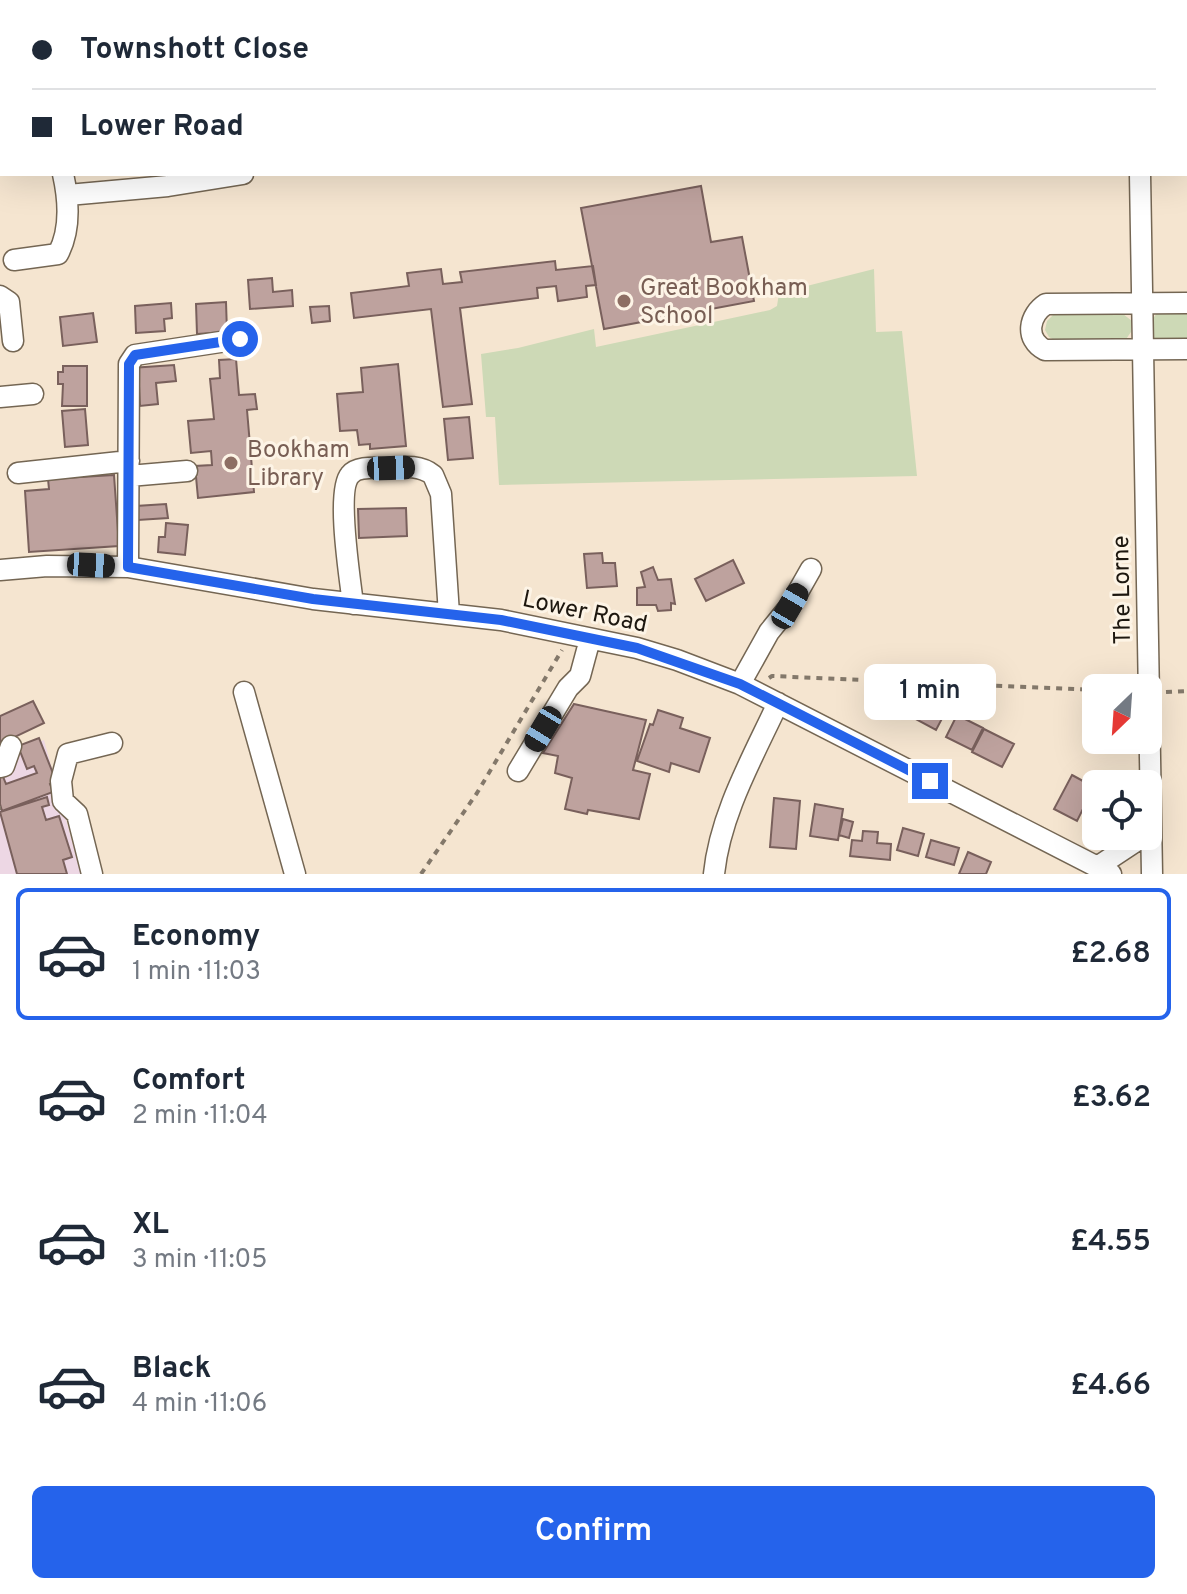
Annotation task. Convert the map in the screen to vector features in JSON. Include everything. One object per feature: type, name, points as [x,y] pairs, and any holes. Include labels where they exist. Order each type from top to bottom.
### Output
[{"type":"street","points":[[14,260],[58,254],[66,239],[68,195],[63,176]]},
{"type":"street","points":[[68,195],[168,186],[230,176]]},
{"type":"street","name":"The Lorne","points":[[1140,176],[1146,770]]},
{"type":"street","points":[[0,296],[9,302],[13,341]]},
{"type":"street","points":[[1187,303],[1046,304],[1033,316],[1030,327],[1035,342],[1045,350],[1187,349]]},
{"type":"street","points":[[128,567],[129,364],[135,355],[240,339]]},
{"type":"street","points":[[0,397],[33,394]]},
{"type":"street","points":[[353,604],[343,495],[348,476],[365,468],[417,467],[433,475],[441,494],[449,614]]},
{"type":"street","points":[[18,473],[129,469],[187,471]]},
{"type":"street","name":"Lower Road","points":[[0,570],[47,566],[128,567],[244,589],[501,620],[677,660],[749,688],[1104,870]]},
{"type":"street","points":[[749,688],[769,632],[790,606],[811,569]]},
{"type":"street","points":[[518,771],[568,688],[580,676],[580,636]]},
{"type":"street","points":[[244,692],[295,870]]},
{"type":"street","points":[[714,874],[724,827],[778,703]]},
{"type":"street","points":[[92,874],[77,814],[63,801],[61,781],[68,754],[112,743]]},
{"type":"street","points":[[0,767],[4,766],[11,746]]},
{"type":"street","points":[[1104,870],[1127,850]]},
{"type":"street","name":"The Lorne","points":[[1149,850],[1152,874]]},
{"type":"path","points":[[421,874],[580,636]]},
{"type":"path","points":[[749,688],[772,676],[1082,689]]},
{"type":"shaded area","points":[[44,740],[81,874],[0,874],[0,757]]},
{"type":"green space","points":[[874,269],[876,332],[902,331],[917,476],[499,485],[495,417],[486,417],[481,354],[594,329],[596,347],[770,310],[777,306],[779,293]]},
{"type":"green space","points":[[1157,313],[1187,313],[1187,341],[1155,340],[1152,320]]},
{"type":"green space","points":[[1054,314],[1123,314],[1132,321],[1131,332],[1124,342],[1056,341],[1045,330],[1047,321]]},
{"type":"building","points":[[701,186],[711,242],[742,237],[754,301],[604,329],[581,208]]},
{"type":"building","points":[[555,261],[556,270],[593,266],[596,285],[586,286],[587,297],[558,301],[556,286],[537,288],[538,298],[460,308],[472,404],[443,407],[431,309],[354,318],[351,293],[409,286],[407,273],[441,269],[443,284],[462,282],[460,272]]},
{"type":"building","points":[[272,278],[273,292],[292,290],[293,306],[250,309],[248,280]]},
{"type":"building","points":[[226,302],[227,332],[197,334],[196,304]]},
{"type":"building","points":[[171,303],[172,318],[164,319],[165,331],[136,333],[135,306]]},
{"type":"building","points":[[329,306],[330,321],[312,323],[310,307]]},
{"type":"building","points":[[93,313],[97,342],[63,346],[60,317]]},
{"type":"building","points":[[236,359],[239,395],[255,394],[257,409],[247,410],[254,492],[198,498],[195,466],[212,465],[211,451],[191,453],[188,421],[214,419],[210,379],[220,378],[219,360]]},
{"type":"building","points":[[398,364],[406,446],[370,449],[370,444],[359,445],[357,430],[340,431],[337,394],[363,392],[361,368]]},
{"type":"building","points":[[174,365],[176,381],[156,383],[158,404],[140,406],[139,386],[131,368]]},
{"type":"building","points":[[63,366],[87,366],[87,406],[62,406],[63,384],[58,384],[58,372],[63,372]]},
{"type":"building","points":[[85,409],[88,445],[65,447],[62,411]]},
{"type":"building","points":[[469,417],[473,458],[448,460],[444,419]]},
{"type":"building","points":[[114,475],[119,546],[29,552],[25,491],[49,489],[48,479]]},
{"type":"building","points":[[166,504],[168,518],[138,520],[136,506]]},
{"type":"building","points":[[406,508],[407,536],[359,538],[358,509]]},
{"type":"building","points":[[166,523],[188,525],[185,555],[158,552],[159,537],[165,537]]},
{"type":"building","points":[[602,553],[603,563],[615,563],[617,586],[587,588],[584,554]]},
{"type":"building","points":[[733,560],[744,583],[706,601],[695,579]]},
{"type":"building","points":[[653,567],[658,580],[671,579],[675,604],[671,603],[671,610],[658,611],[656,605],[637,605],[637,588],[645,587],[641,572]]},
{"type":"building","points":[[910,690],[947,709],[936,730],[899,710]]},
{"type":"building","points":[[33,701],[44,723],[0,744],[0,716]]},
{"type":"building","points":[[574,704],[646,720],[633,770],[650,774],[639,819],[565,809],[572,778],[555,773],[558,756],[543,753]]},
{"type":"building","points":[[658,710],[683,718],[680,728],[710,738],[699,772],[671,763],[669,772],[637,761]]},
{"type":"building","points":[[957,715],[983,728],[972,750],[946,737]]},
{"type":"building","points":[[984,729],[1014,744],[1002,767],[972,752]]},
{"type":"building","points":[[39,738],[56,781],[50,784],[53,792],[2,811],[0,769],[6,784],[37,773],[34,766],[27,769],[18,746]]},
{"type":"building","points":[[1072,775],[1082,780],[1082,811],[1077,821],[1054,809]]},
{"type":"building","points":[[47,797],[49,805],[42,807],[46,820],[59,816],[72,857],[63,860],[67,874],[17,874],[0,812]]},
{"type":"building","points":[[774,798],[800,801],[796,849],[770,847]]},
{"type":"building","points":[[815,804],[843,809],[838,840],[810,836]]},
{"type":"building","points":[[843,819],[853,822],[849,838],[839,835]]},
{"type":"building","points":[[903,828],[924,834],[918,856],[897,850]]},
{"type":"building","points":[[863,831],[878,832],[877,843],[891,844],[890,860],[850,856],[852,840],[862,841]]},
{"type":"building","points":[[931,840],[959,848],[954,865],[926,857]]},
{"type":"building","points":[[968,852],[991,862],[986,874],[959,874]]},
{"type":"place","name":"Great Bookham School","points":[[624,301]]},
{"type":"place","name":"Bookham Library","points":[[231,463]]},
{"type":"route","points":[[240,339],[135,355],[129,364],[128,567],[183,579],[313,599],[501,620],[637,648],[740,684],[930,781]]}]
